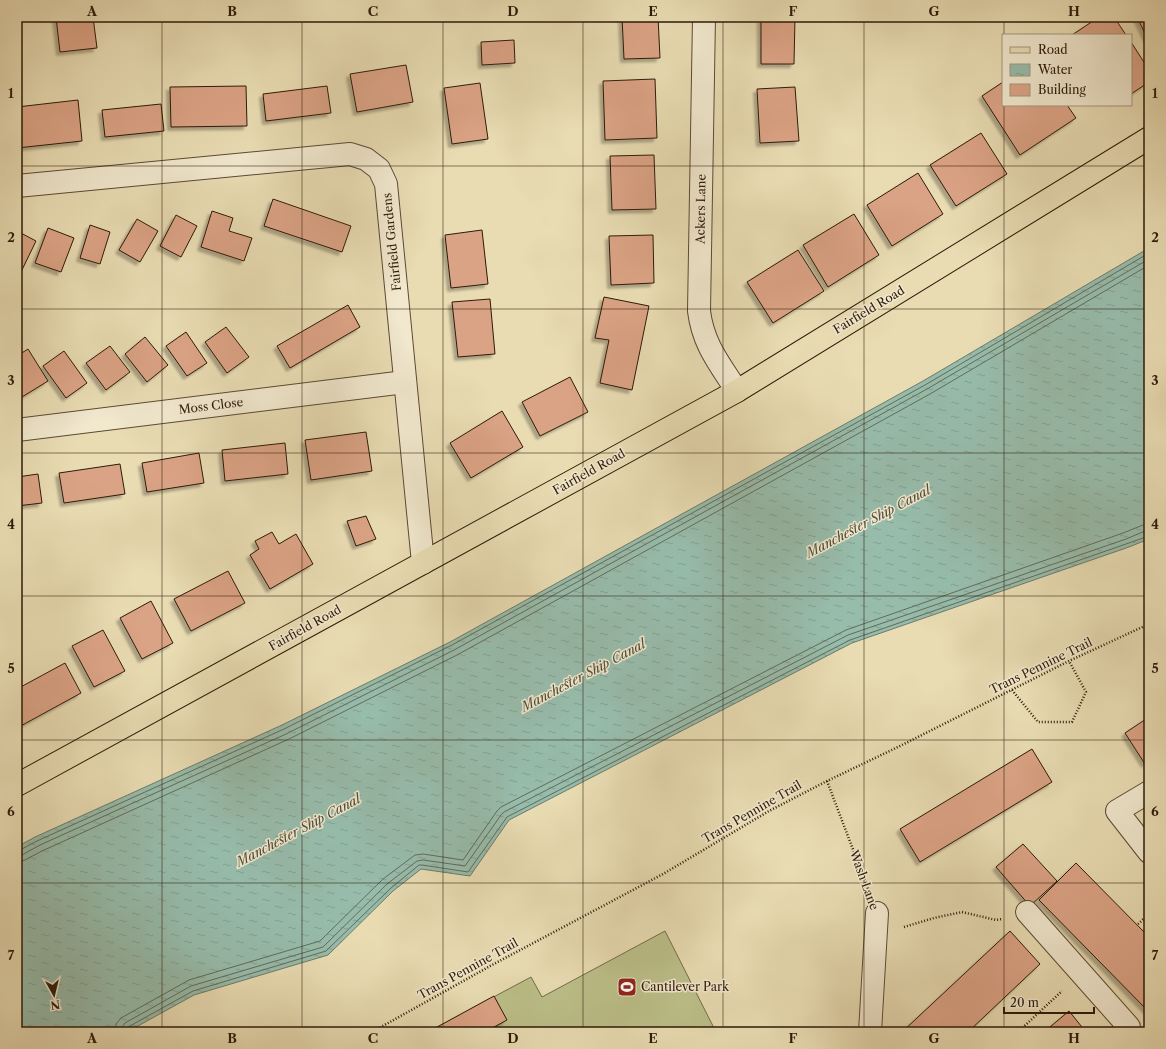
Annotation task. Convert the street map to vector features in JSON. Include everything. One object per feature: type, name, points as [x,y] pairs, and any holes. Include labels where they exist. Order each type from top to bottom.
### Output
[{"type":"main road","name":"Fairfield Road","points":[[17,785],[737,391],[1149,138]]},
{"type":"street","name":"Ackers Lane","points":[[704,17],[699,311],[706,340],[737,391]]},
{"type":"street","name":"Fairfield Gardens","points":[[17,186],[350,154],[366,159],[379,169],[386,184],[423,563]]},
{"type":"street","name":"Moss Close","points":[[17,430],[405,382]]},
{"type":"street","points":[[1149,792],[1117,811],[1149,852]]},
{"type":"street","points":[[1027,912],[1129,1027],[1123,1032]]},
{"type":"street","name":"Wash Lane","points":[[870,1032],[877,913]]},
{"type":"path","name":"Trans Pennine Trail","points":[[372,1032],[492,965],[663,874],[769,811],[1069,661],[1149,624]]},
{"type":"path","points":[[1012,690],[1038,722],[1072,722],[1086,692],[1069,661]]},
{"type":"path","name":"Wash Lane","points":[[827,781],[877,913]]},
{"type":"path","points":[[876,936],[934,918],[962,912],[996,920],[1027,912]]},
{"type":"path","points":[[1138,924],[1149,914]]},
{"type":"path","points":[[1018,1032],[1081,973]]},
{"type":"green space","name":"Cantilever Park","points":[[665,931],[716,1032],[428,1032],[531,977],[542,997]]},
{"type":"water","name":"Manchester Ship Canal","points":[[1149,248],[1149,539],[852,643],[509,820],[470,876],[421,869],[393,891],[328,955],[194,995],[127,1032],[17,1032],[17,847],[35,837],[282,725],[450,642],[923,381]]},
{"type":"building","points":[[56,17],[93,17],[97,48],[60,52]]},
{"type":"building","points":[[622,17],[658,17],[660,58],[624,59]]},
{"type":"building","points":[[761,17],[795,17],[794,64],[761,64]]},
{"type":"building","points":[[1099,17],[1114,17],[1125,34],[1074,34]]},
{"type":"building","points":[[1137,17],[1149,17],[1149,42]]},
{"type":"building","points":[[514,40],[515,63],[482,65],[481,42]]},
{"type":"building","points":[[1132,44],[1149,70],[1149,82],[1132,93]]},
{"type":"building","points":[[406,65],[413,102],[357,112],[350,74]]},
{"type":"building","points":[[655,79],[657,138],[605,140],[603,81]]},
{"type":"building","points":[[480,83],[488,139],[452,144],[444,88]]},
{"type":"building","points":[[1002,83],[1002,106],[1068,106],[1076,118],[1020,155],[982,96]]},
{"type":"building","points":[[246,86],[247,126],[171,127],[170,87]]},
{"type":"building","points":[[327,86],[331,113],[266,121],[263,94]]},
{"type":"building","points":[[795,87],[799,141],[760,143],[757,89]]},
{"type":"building","points":[[78,100],[82,141],[17,148],[17,107]]},
{"type":"building","points":[[161,104],[164,131],[105,137],[102,110]]},
{"type":"building","points":[[981,133],[1007,174],[956,206],[930,165]]},
{"type":"building","points":[[654,155],[656,209],[612,210],[610,156]]},
{"type":"building","points":[[918,173],[943,214],[892,246],[867,205]]},
{"type":"building","points":[[273,199],[351,226],[342,252],[264,226]]},
{"type":"building","points":[[212,211],[233,218],[229,231],[252,238],[244,261],[201,247]]},
{"type":"building","points":[[854,214],[879,255],[828,287],[803,245]]},
{"type":"building","points":[[176,215],[197,226],[181,257],[160,246]]},
{"type":"building","points":[[137,219],[158,231],[140,262],[119,250]]},
{"type":"building","points":[[90,225],[110,232],[100,264],[80,258]]},
{"type":"building","points":[[48,228],[74,238],[61,272],[35,263]]},
{"type":"building","points":[[482,230],[488,284],[451,288],[445,235]]},
{"type":"building","points":[[17,231],[36,241],[20,274],[17,273]]},
{"type":"building","points":[[653,235],[654,283],[611,285],[609,236]]},
{"type":"building","points":[[798,250],[824,291],[773,323],[747,282]]},
{"type":"building","points":[[604,297],[649,306],[632,390],[600,383],[609,340],[595,338]]},
{"type":"building","points":[[490,299],[495,354],[458,357],[452,302]]},
{"type":"building","points":[[348,305],[360,327],[290,368],[277,346]]},
{"type":"building","points":[[226,327],[249,357],[227,373],[205,342]]},
{"type":"building","points":[[186,332],[207,363],[187,376],[166,346]]},
{"type":"building","points":[[145,337],[168,365],[147,382],[125,354]]},
{"type":"building","points":[[110,346],[130,372],[106,390],[86,363]]},
{"type":"building","points":[[28,349],[48,381],[17,400],[17,356]]},
{"type":"building","points":[[64,351],[87,383],[66,398],[43,366]]},
{"type":"building","points":[[570,377],[588,412],[540,436],[522,402]]},
{"type":"building","points":[[502,411],[523,447],[471,478],[450,443]]},
{"type":"building","points":[[366,432],[372,471],[311,480],[305,440]]},
{"type":"building","points":[[285,443],[288,474],[225,481],[222,450]]},
{"type":"building","points":[[199,453],[204,483],[147,492],[142,463]]},
{"type":"building","points":[[120,464],[125,494],[64,503],[59,473]]},
{"type":"building","points":[[38,474],[42,503],[17,506],[17,477]]},
{"type":"building","points":[[366,516],[376,539],[356,546],[347,521]]},
{"type":"building","points":[[272,532],[279,544],[296,534],[313,564],[270,589],[250,555],[259,549],[255,541]]},
{"type":"building","points":[[228,571],[245,603],[191,631],[174,599]]},
{"type":"building","points":[[151,601],[173,643],[142,659],[120,618]]},
{"type":"building","points":[[103,630],[125,671],[94,687],[72,646]]},
{"type":"building","points":[[65,663],[81,693],[17,728],[17,689]]},
{"type":"building","points":[[1149,717],[1149,761],[1145,764],[1125,733]]},
{"type":"building","points":[[1032,749],[1052,782],[920,862],[900,829]]},
{"type":"building","points":[[1023,844],[1057,881],[1030,906],[996,867]]},
{"type":"building","points":[[1076,863],[1149,937],[1149,1012],[1039,900]]},
{"type":"building","points":[[1010,931],[1040,964],[968,1032],[902,1032]]},
{"type":"building","points":[[494,996],[507,1020],[485,1032],[428,1032]]},
{"type":"building","points":[[1069,1011],[1086,1032],[1044,1032]]},
{"type":"place","name":"Cantilever Park","points":[[627,987]]}]
